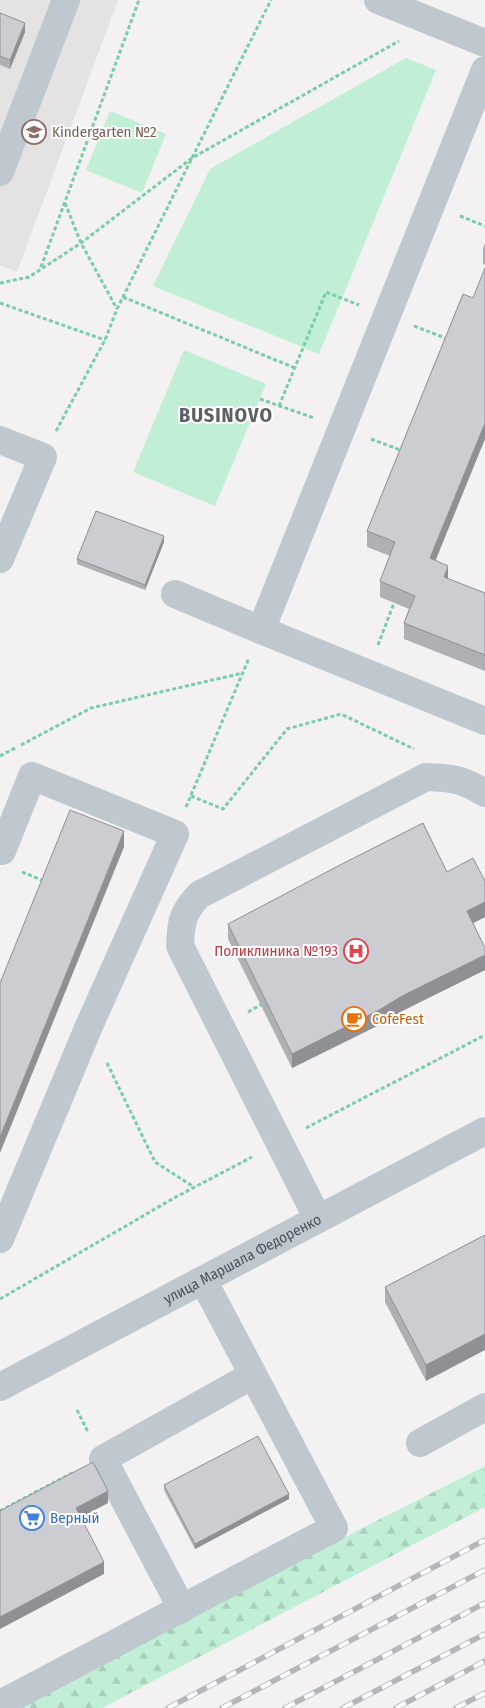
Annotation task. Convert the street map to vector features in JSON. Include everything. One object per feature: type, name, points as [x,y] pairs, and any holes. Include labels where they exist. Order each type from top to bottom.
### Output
[{"type":"street","points":[[0,172],[66,0]]},
{"type":"street","points":[[378,0],[485,43]]},
{"type":"street","points":[[261,630],[485,70]]},
{"type":"street","points":[[0,440],[43,457],[0,559]]},
{"type":"street","points":[[175,594],[485,721]]},
{"type":"street","points":[[0,1239],[89,1026],[175,834],[32,776],[1,852]]},
{"type":"street","points":[[318,1219],[180,946],[181,924],[187,908],[199,895],[426,777],[468,782],[485,794]]},
{"type":"street","name":"улица Маршала Федоренко","points":[[0,1387],[485,1131]]},
{"type":"street","points":[[0,1704],[334,1528],[203,1280]]},
{"type":"street","points":[[182,1609],[103,1459],[253,1376]]},
{"type":"street","points":[[420,1443],[485,1407]]},
{"type":"path","points":[[41,269],[139,0]]},
{"type":"path","points":[[43,457],[104,340],[117,309],[271,0]]},
{"type":"path","points":[[0,283],[29,277],[81,243],[192,158],[433,22]]},
{"type":"path","points":[[65,203],[81,243],[117,309]]},
{"type":"path","points":[[279,406],[326,292]]},
{"type":"path","points":[[123,297],[295,368]]},
{"type":"path","points":[[0,303],[104,340]]},
{"type":"path","points":[[387,315],[451,340]]},
{"type":"path","points":[[260,399],[406,452]]},
{"type":"path","points":[[366,672],[394,603]]},
{"type":"path","points":[[175,834],[261,630]]},
{"type":"path","points":[[0,756],[91,708],[243,673]]},
{"type":"path","points":[[191,796],[224,809],[286,729],[341,714],[413,748],[426,777]]},
{"type":"path","points":[[220,1026],[271,1000]]},
{"type":"path","points":[[89,1026],[155,1162],[194,1187]]},
{"type":"path","points":[[0,1299],[194,1187],[485,1035]]},
{"type":"path","points":[[0,1511],[76,1471]]},
{"type":"path","points":[[32,1494],[35,1499]]},
{"type":"shaded area","name":"Kindergarten №2","points":[[0,0],[118,0],[17,272],[0,265]]},
{"type":"green space","points":[[406,58],[436,70],[319,354],[153,286],[210,169]]},
{"type":"green space","points":[[110,111],[166,134],[142,193],[86,170]]},
{"type":"green space","points":[[184,350],[266,384],[215,506],[133,472]]},
{"type":"green space","points":[[485,1466],[485,1507],[102,1708],[22,1708],[374,1522]]},
{"type":"building","points":[[0,13],[25,23],[10,60],[0,56]]},
{"type":"building","points":[[485,268],[485,423],[430,558],[448,566],[444,577],[485,593],[485,655],[404,623],[415,596],[380,581],[395,542],[367,531],[463,294],[473,298]]},
{"type":"building","points":[[96,511],[164,536],[145,585],[77,559]]},
{"type":"building","points":[[70,810],[124,831],[0,1137],[0,983]]},
{"type":"building","name":"Поликлиника №193","points":[[423,823],[447,872],[473,858],[485,881],[485,902],[467,911],[485,948],[485,955],[292,1054],[228,924]]},
{"type":"building","points":[[485,1235],[485,1334],[426,1365],[385,1287]]},
{"type":"building","points":[[258,1436],[289,1494],[195,1544],[164,1485]]},
{"type":"building","points":[[93,1462],[108,1491],[76,1508],[104,1562],[0,1617],[0,1511]]},
{"type":"railway","points":[[168,1708],[485,1540]]},
{"type":"railway","points":[[222,1708],[485,1570]]},
{"type":"railway","points":[[285,1708],[485,1603]]},
{"type":"railway","points":[[343,1708],[485,1634]]},
{"type":"railway","points":[[396,1708],[485,1661]]},
{"type":"railway","points":[[456,1708],[485,1693]]},
{"type":"place","name":"Kindergarten №2","points":[[34,132]]},
{"type":"place","name":"Поликлиника №193","points":[[356,951]]},
{"type":"place","name":"CofeFest","points":[[354,1019]]},
{"type":"place","name":"Верный","points":[[32,1518]]},
{"type":"district","name":"BUSINOVO","points":[[226,415]]}]
